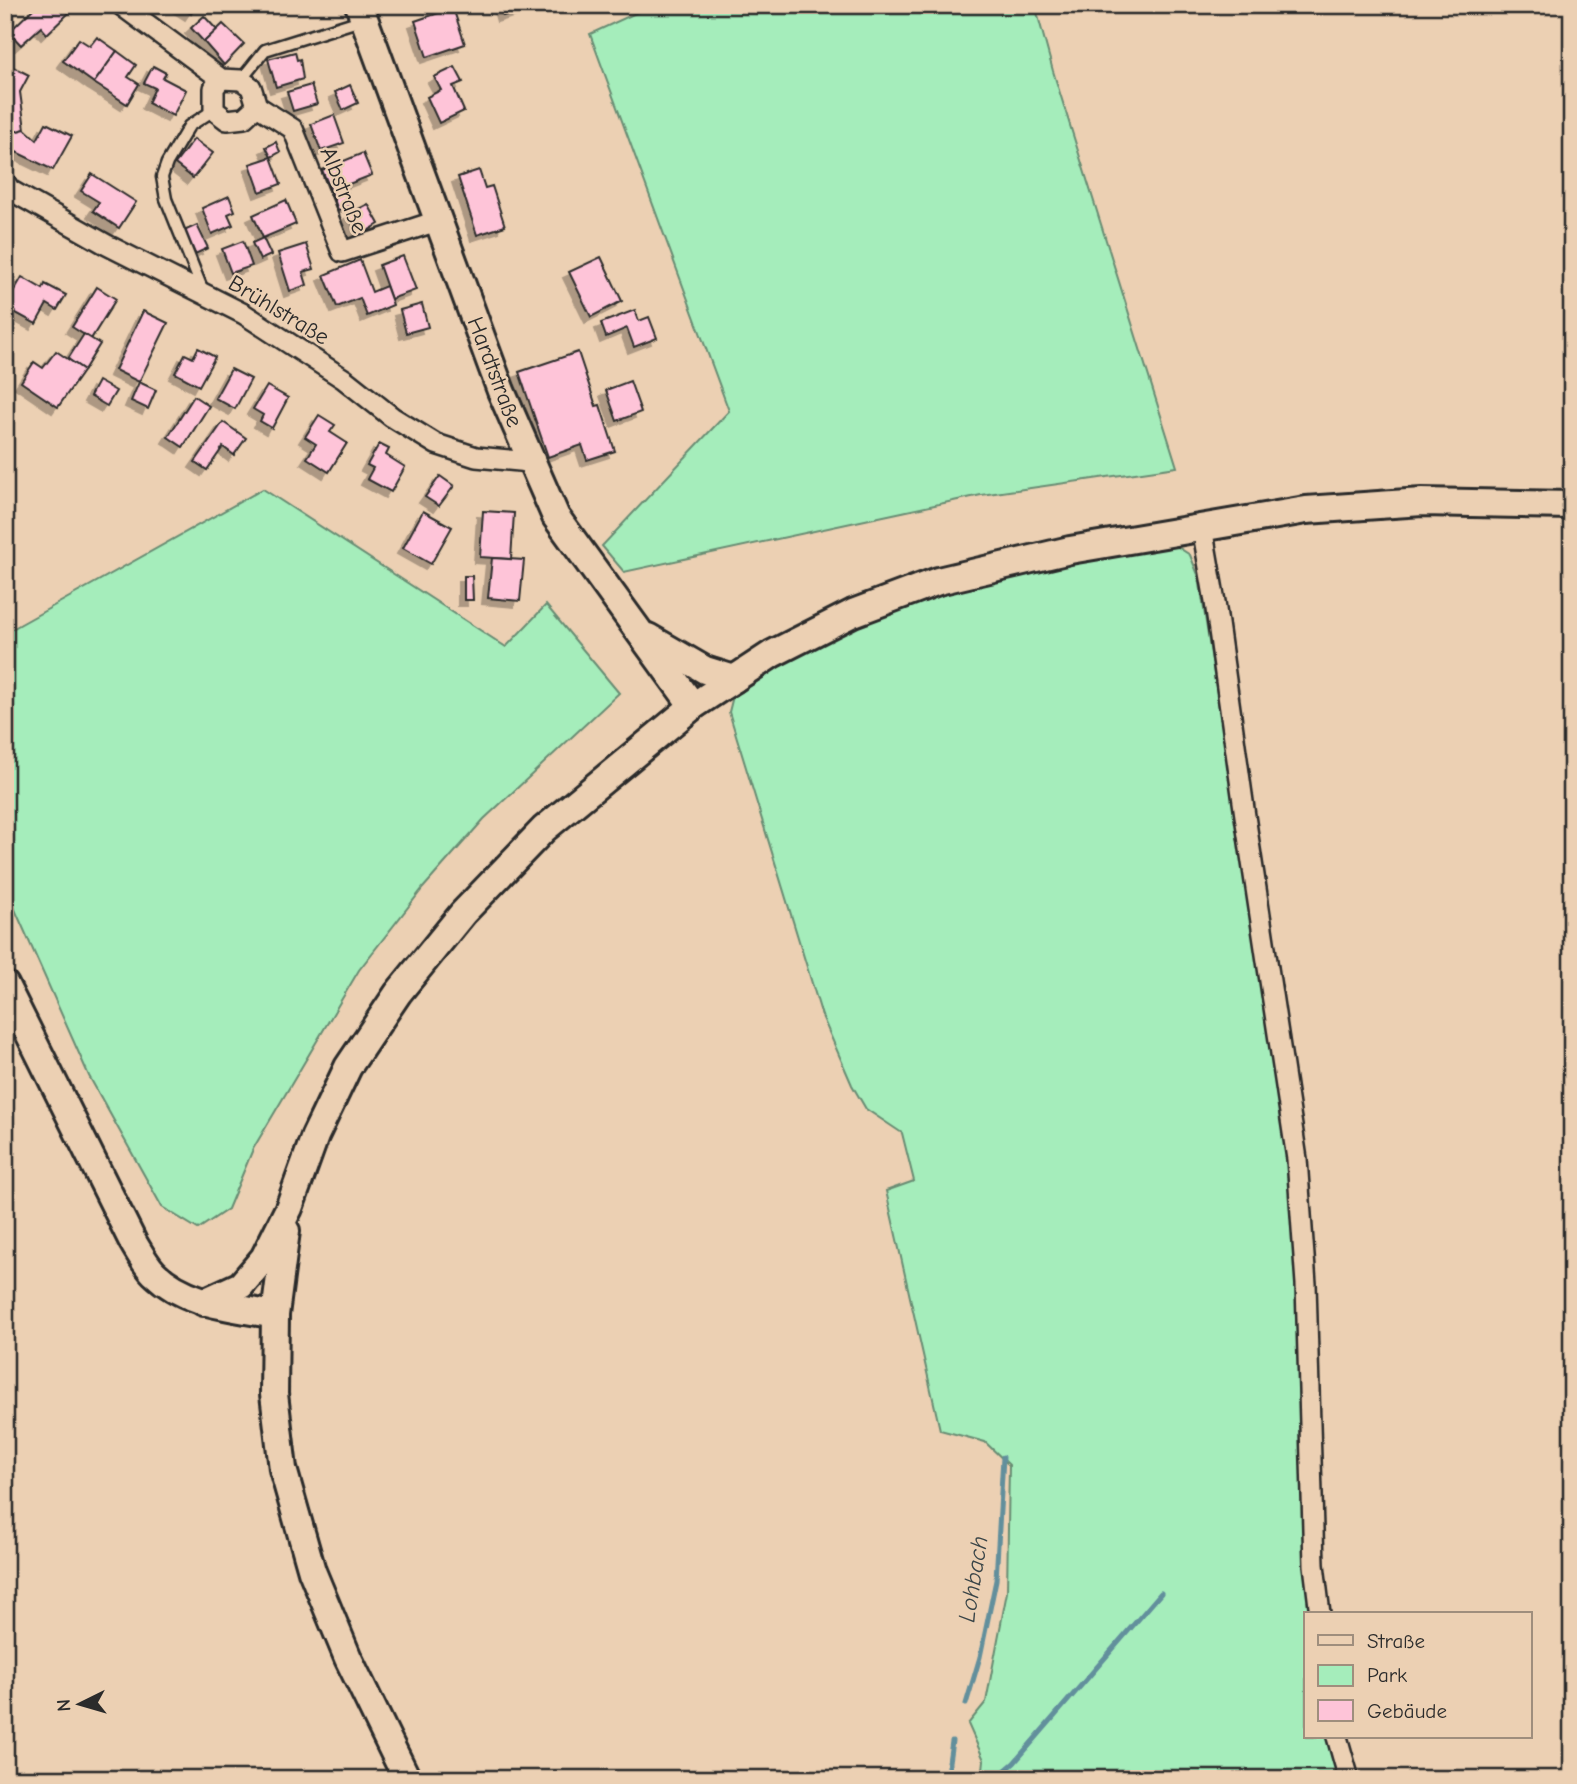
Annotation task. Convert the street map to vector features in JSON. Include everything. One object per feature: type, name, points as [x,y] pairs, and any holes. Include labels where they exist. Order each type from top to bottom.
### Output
[{"type":"main road","name":"Hardtstraße","points":[[362,12],[501,391],[556,517],[693,706]]},
{"type":"main road","points":[[204,1302],[241,1284],[264,1258],[289,1208],[315,1136],[348,1068],[406,983],[463,913],[544,829],[693,706],[772,654],[853,613],[938,581],[1070,550],[1306,510],[1422,502],[1572,505]]},
{"type":"main road","points":[[639,631],[705,670],[734,679]]},
{"type":"main road","points":[[5,985],[133,1242],[153,1272],[178,1292],[204,1302],[275,1315]]},
{"type":"main road","points":[[289,1208],[275,1315],[274,1394],[283,1469],[312,1571],[348,1658],[407,1779]]},
{"type":"street","points":[[121,5],[221,79],[241,80]]},
{"type":"street","points":[[221,79],[214,88],[214,110],[227,120],[244,118],[257,106]]},
{"type":"street","name":"Albstraße","points":[[241,80],[251,87],[257,106],[293,130],[342,252],[440,220]]},
{"type":"street","name":"Brühlstraße","points":[[5,182],[10,190],[107,245],[244,314],[344,379],[392,417],[436,444],[475,457],[530,462]]},
{"type":"street","points":[[1202,527],[1297,1159],[1306,1284],[1314,1565],[1320,1612]]},
{"type":"street","points":[[1336,1738],[1349,1779]]},
{"type":"lane","points":[[241,80],[265,50],[362,12]]},
{"type":"lane","points":[[204,293],[166,199],[162,177],[167,163],[189,127],[214,110]]},
{"type":"green space","points":[[653,5],[1035,5],[1053,71],[1177,467],[981,495],[624,572],[602,546],[729,411],[590,34]]},
{"type":"green space","points":[[263,489],[506,647],[546,605],[619,693],[484,819],[423,888],[359,970],[253,1149],[228,1209],[198,1229],[162,1207],[89,1076],[5,887],[5,633]]},
{"type":"green space","points":[[1170,542],[1190,555],[1199,577],[1291,1172],[1312,1612],[1304,1612],[1304,1738],[1330,1738],[1339,1779],[982,1779],[984,1760],[968,1724],[986,1702],[1007,1592],[1009,1465],[985,1442],[940,1430],[886,1191],[914,1181],[902,1133],[866,1109],[852,1085],[822,1016],[729,712],[733,696],[779,665],[844,629],[936,595],[1053,565]]},
{"type":"building","points":[[37,5],[64,5],[70,12],[47,34],[41,27],[21,45],[9,32]]},
{"type":"building","points":[[177,5],[197,5],[191,14]]},
{"type":"building","points":[[500,5],[531,5],[532,7],[503,16]]},
{"type":"building","points":[[453,8],[465,44],[427,57],[415,21]]},
{"type":"building","points":[[204,16],[217,30],[204,42],[191,28]]},
{"type":"building","points":[[223,24],[244,44],[224,65],[204,42]]},
{"type":"building","points":[[97,37],[117,51],[94,83],[63,61],[79,39],[90,46]]},
{"type":"building","points":[[117,51],[136,65],[128,77],[139,84],[127,104],[94,83]]},
{"type":"building","points":[[295,52],[297,60],[300,59],[303,79],[276,87],[268,59]]},
{"type":"building","points":[[5,63],[29,75],[20,92],[25,129],[7,134]]},
{"type":"building","points":[[153,66],[166,73],[163,78],[186,90],[173,116],[148,103],[155,88],[144,83]]},
{"type":"building","points":[[455,67],[463,82],[453,86],[464,111],[439,123],[427,97],[441,90],[434,77]]},
{"type":"building","points":[[311,85],[317,104],[293,111],[287,92]]},
{"type":"building","points":[[350,85],[358,103],[343,110],[335,92]]},
{"type":"building","points":[[334,115],[344,143],[321,151],[311,124]]},
{"type":"building","points":[[46,123],[72,136],[53,170],[12,150],[7,134],[25,129],[37,140]]},
{"type":"building","points":[[194,139],[213,153],[193,178],[175,164]]},
{"type":"building","points":[[276,142],[280,152],[271,157],[266,147]]},
{"type":"building","points":[[363,153],[372,175],[331,191],[322,170]]},
{"type":"building","points":[[271,157],[281,184],[260,192],[250,164]]},
{"type":"building","points":[[479,170],[485,188],[492,186],[505,226],[477,235],[458,177]]},
{"type":"building","points":[[92,174],[136,202],[119,228],[93,211],[99,202],[81,191]]},
{"type":"building","points":[[345,186],[352,205],[338,210],[331,191]]},
{"type":"building","points":[[229,196],[235,211],[228,214],[233,225],[212,234],[202,208]]},
{"type":"building","points":[[286,200],[296,224],[263,238],[253,215]]},
{"type":"building","points":[[368,204],[379,224],[359,236],[347,215]]},
{"type":"building","points":[[197,225],[208,248],[195,254],[184,231]]},
{"type":"building","points":[[263,238],[271,255],[260,260],[252,243]]},
{"type":"building","points":[[243,241],[252,266],[231,273],[222,249]]},
{"type":"building","points":[[306,244],[314,269],[303,272],[307,285],[290,291],[278,253]]},
{"type":"building","points":[[403,256],[416,290],[391,299],[379,265]]},
{"type":"building","points":[[601,257],[622,301],[591,317],[569,272]]},
{"type":"building","points":[[360,260],[372,292],[386,286],[393,305],[367,316],[360,298],[337,307],[324,275]]},
{"type":"building","points":[[22,277],[43,289],[45,284],[66,295],[57,310],[47,304],[36,324],[5,307]]},
{"type":"building","points":[[97,287],[116,299],[91,339],[72,327]]},
{"type":"building","points":[[422,304],[428,327],[406,333],[400,310]]},
{"type":"building","points":[[635,310],[639,321],[649,317],[657,338],[634,347],[627,328],[606,337],[601,323]]},
{"type":"building","points":[[143,311],[168,323],[139,382],[115,370]]},
{"type":"building","points":[[84,334],[100,344],[84,370],[68,359]]},
{"type":"building","points":[[198,348],[215,357],[199,386],[175,373],[185,354],[193,358]]},
{"type":"building","points":[[56,351],[84,370],[58,407],[21,382],[34,362],[43,368]]},
{"type":"building","points":[[578,352],[615,451],[587,460],[582,445],[548,457],[519,372]]},
{"type":"building","points":[[231,369],[251,379],[235,409],[215,398]]},
{"type":"building","points":[[98,381],[116,391],[107,406],[90,396]]},
{"type":"building","points":[[630,381],[641,412],[617,421],[606,390]]},
{"type":"building","points":[[139,382],[156,390],[148,409],[131,401]]},
{"type":"building","points":[[267,386],[288,398],[272,428],[260,421],[263,415],[253,409]]},
{"type":"building","points":[[194,396],[209,406],[183,447],[168,437]]},
{"type":"building","points":[[319,415],[335,425],[330,432],[347,443],[329,472],[307,458],[316,444],[305,437]]},
{"type":"building","points":[[223,422],[246,438],[234,455],[223,447],[207,470],[195,462]]},
{"type":"building","points":[[379,444],[389,449],[386,455],[405,467],[391,492],[367,479],[373,468],[367,465]]},
{"type":"building","points":[[440,476],[454,486],[439,506],[425,497]]},
{"type":"building","points":[[423,511],[452,527],[431,564],[403,548]]},
{"type":"building","points":[[483,511],[514,513],[511,559],[480,557]]},
{"type":"building","points":[[492,558],[524,560],[520,601],[488,598]]},
{"type":"building","points":[[464,576],[472,576],[473,600],[464,600]]},
{"type":"waterway","name":"Lohbach","points":[[966,1704],[980,1657],[996,1580],[1003,1457]]},
{"type":"waterway","points":[[995,1779],[1014,1763],[1161,1593]]},
{"type":"waterway","name":"Lohbach","points":[[949,1779],[952,1741]]}]
